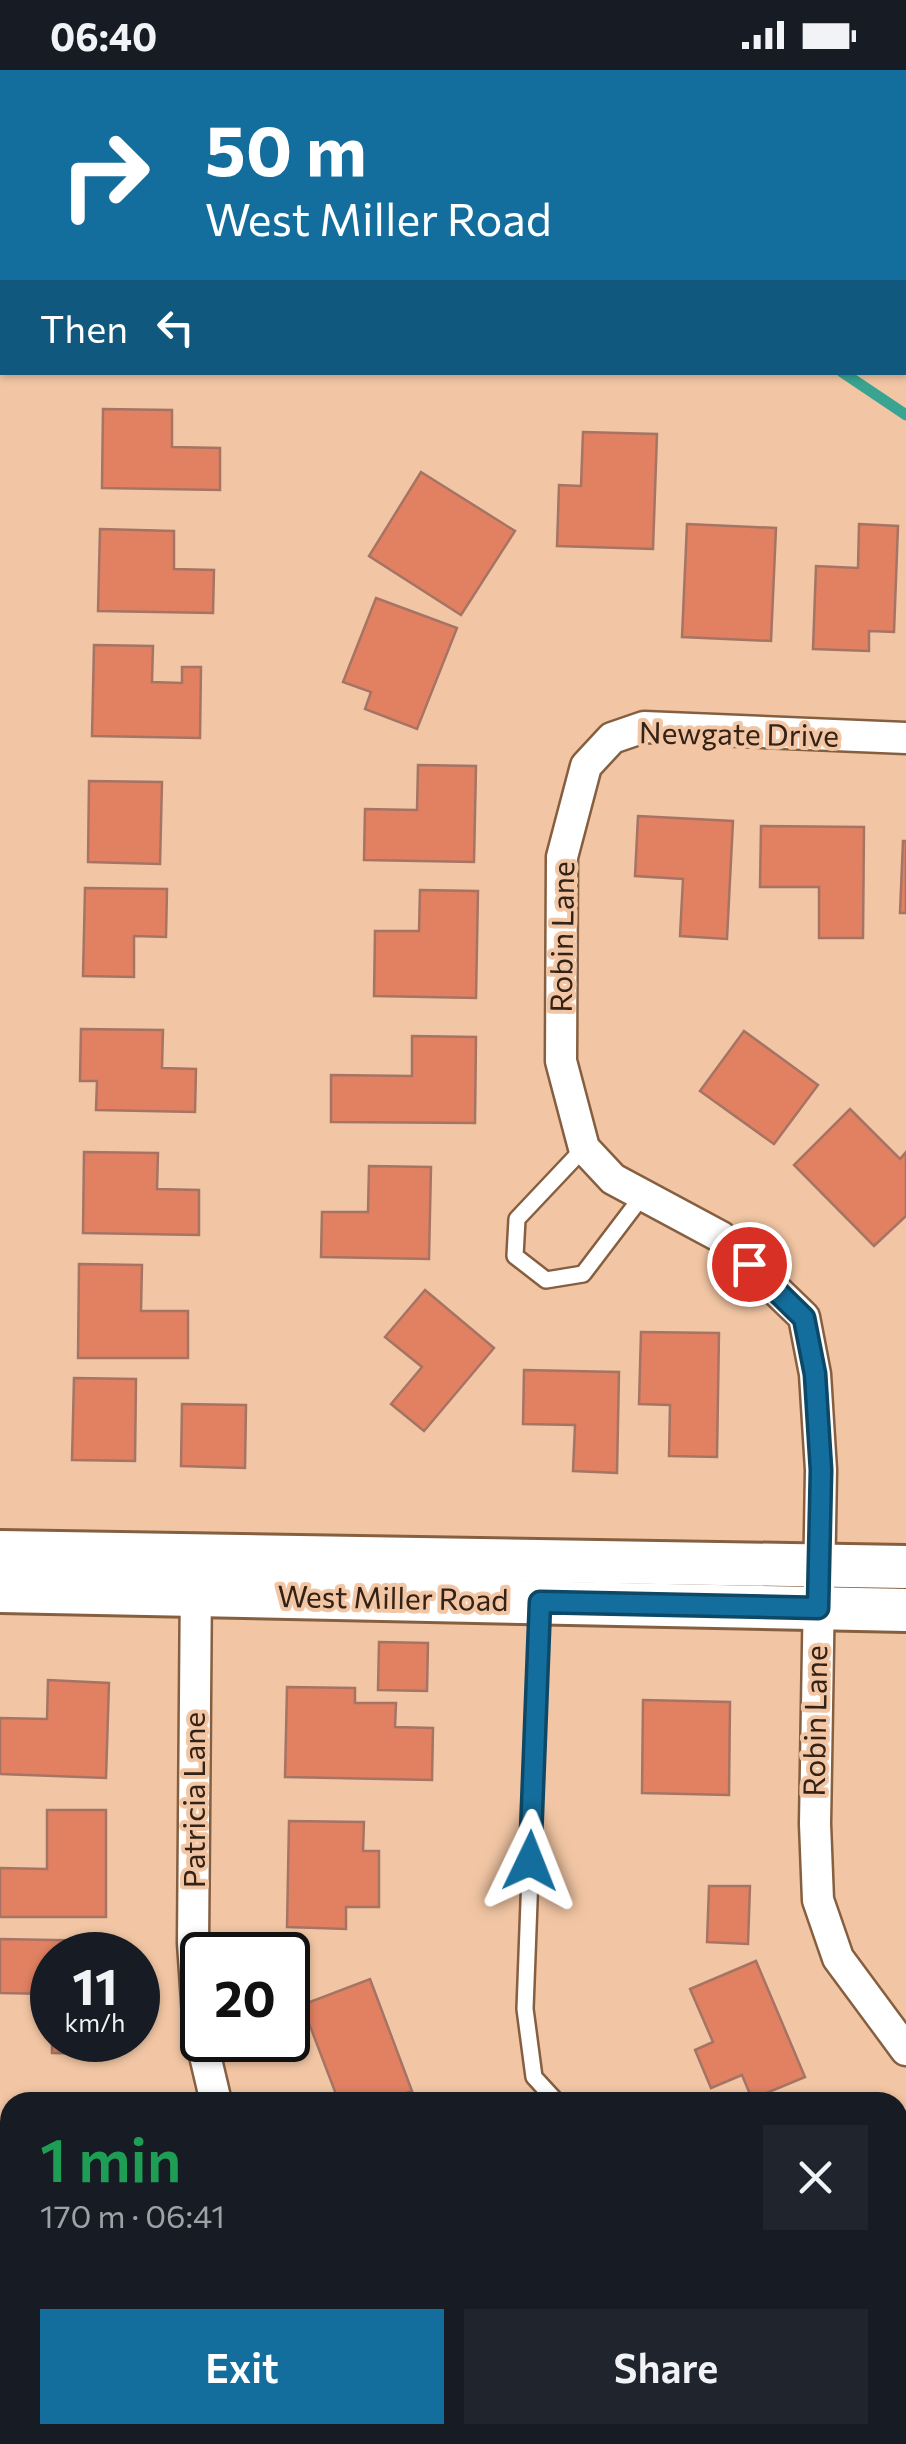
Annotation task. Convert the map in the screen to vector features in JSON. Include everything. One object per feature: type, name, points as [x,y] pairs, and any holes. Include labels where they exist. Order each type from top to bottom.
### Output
[{"type":"main road","name":"West Miller Road","points":[[0,1552],[196,1575],[540,1602],[906,1610]]},
{"type":"main road","name":"West Miller Road","points":[[0,1591],[196,1575],[906,1567]]},
{"type":"street","name":"Newgate Drive","points":[[586,766],[612,738],[644,727],[906,738]]},
{"type":"street","name":"Robin Lane","points":[[586,766],[562,857],[561,1061],[584,1148],[613,1179],[721,1237],[804,1318],[816,1393],[821,1470],[814,1824],[818,1900],[838,1958],[906,2050]]},
{"type":"street","name":"Patricia Lane","points":[[196,1575],[193,1943],[200,2030],[214,2092]]},
{"type":"lane","points":[[584,1148],[517,1219],[515,1256],[546,1280],[583,1274],[643,1195]]},
{"type":"lane","points":[[540,1602],[525,2009],[534,2077],[548,2092]]},
{"type":"building","points":[[103,409],[172,410],[172,447],[220,448],[220,490],[102,488]]},
{"type":"building","points":[[583,432],[657,434],[653,549],[557,546],[559,485],[581,486]]},
{"type":"building","points":[[421,472],[515,531],[461,615],[369,556]]},
{"type":"building","points":[[687,524],[776,528],[771,641],[682,637]]},
{"type":"building","points":[[859,524],[898,526],[894,632],[869,631],[869,651],[813,649],[816,566],[858,568]]},
{"type":"building","points":[[100,529],[174,531],[174,569],[214,570],[213,613],[98,611]]},
{"type":"building","points":[[376,598],[457,628],[417,729],[365,709],[371,692],[343,682]]},
{"type":"building","points":[[94,645],[153,646],[152,682],[182,683],[182,667],[201,667],[200,738],[92,736]]},
{"type":"building","points":[[418,765],[476,766],[474,862],[364,860],[365,809],[417,810]]},
{"type":"building","points":[[89,781],[162,782],[160,864],[88,862]]},
{"type":"building","points":[[638,816],[733,821],[727,939],[680,936],[683,879],[635,876]]},
{"type":"building","points":[[761,826],[864,827],[863,938],[819,938],[819,887],[760,887]]},
{"type":"building","points":[[903,841],[906,913],[900,913]]},
{"type":"building","points":[[85,888],[167,889],[166,937],[134,936],[134,977],[83,976]]},
{"type":"building","points":[[420,890],[478,891],[476,998],[374,996],[375,931],[419,931]]},
{"type":"building","points":[[81,1029],[163,1030],[162,1068],[196,1069],[195,1112],[96,1110],[97,1081],[80,1081]]},
{"type":"building","points":[[744,1031],[818,1085],[774,1144],[700,1091]]},
{"type":"building","points":[[412,1036],[476,1037],[475,1123],[331,1122],[331,1075],[412,1076]]},
{"type":"building","points":[[850,1109],[900,1159],[906,1152],[906,1216],[874,1246],[794,1165]]},
{"type":"building","points":[[84,1152],[158,1153],[157,1189],[199,1190],[199,1235],[83,1233]]},
{"type":"building","points":[[369,1166],[431,1167],[429,1259],[321,1257],[322,1212],[368,1212]]},
{"type":"building","points":[[79,1264],[142,1265],[141,1311],[188,1311],[188,1358],[78,1358]]},
{"type":"building","points":[[425,1290],[494,1348],[424,1431],[391,1404],[422,1367],[385,1337]]},
{"type":"building","points":[[641,1332],[719,1333],[717,1457],[669,1456],[670,1405],[639,1404]]},
{"type":"building","points":[[524,1370],[619,1372],[617,1473],[573,1471],[575,1425],[523,1424]]},
{"type":"building","points":[[74,1378],[136,1379],[135,1461],[72,1460]]},
{"type":"building","points":[[182,1404],[246,1405],[245,1468],[181,1466]]},
{"type":"building","points":[[379,1642],[428,1643],[427,1691],[378,1690]]},
{"type":"building","points":[[48,1680],[109,1683],[106,1778],[0,1774],[0,1718],[47,1719]]},
{"type":"building","points":[[287,1687],[355,1688],[355,1703],[396,1703],[395,1727],[433,1728],[432,1780],[285,1777]]},
{"type":"building","points":[[643,1700],[730,1702],[729,1795],[642,1793]]},
{"type":"building","points":[[47,1810],[106,1810],[106,1917],[0,1917],[0,1868],[47,1869]]},
{"type":"building","points":[[289,1821],[364,1822],[363,1851],[379,1851],[379,1907],[346,1907],[346,1929],[287,1927]]},
{"type":"building","points":[[709,1886],[750,1886],[748,1944],[707,1942]]},
{"type":"building","points":[[0,1939],[30,1940],[30,1994],[0,1993]]},
{"type":"building","points":[[756,1961],[805,2077],[769,2092],[749,2092],[742,2075],[711,2088],[695,2050],[713,2042],[690,1989]]},
{"type":"building","points":[[370,1979],[412,2091],[335,2092],[310,2026],[310,2002]]},
{"type":"waterway","points":[[846,375],[906,415]]},
{"type":"route","points":[[530,1861],[540,1602],[818,1608],[821,1470],[815,1374],[804,1318],[749,1264]]}]
